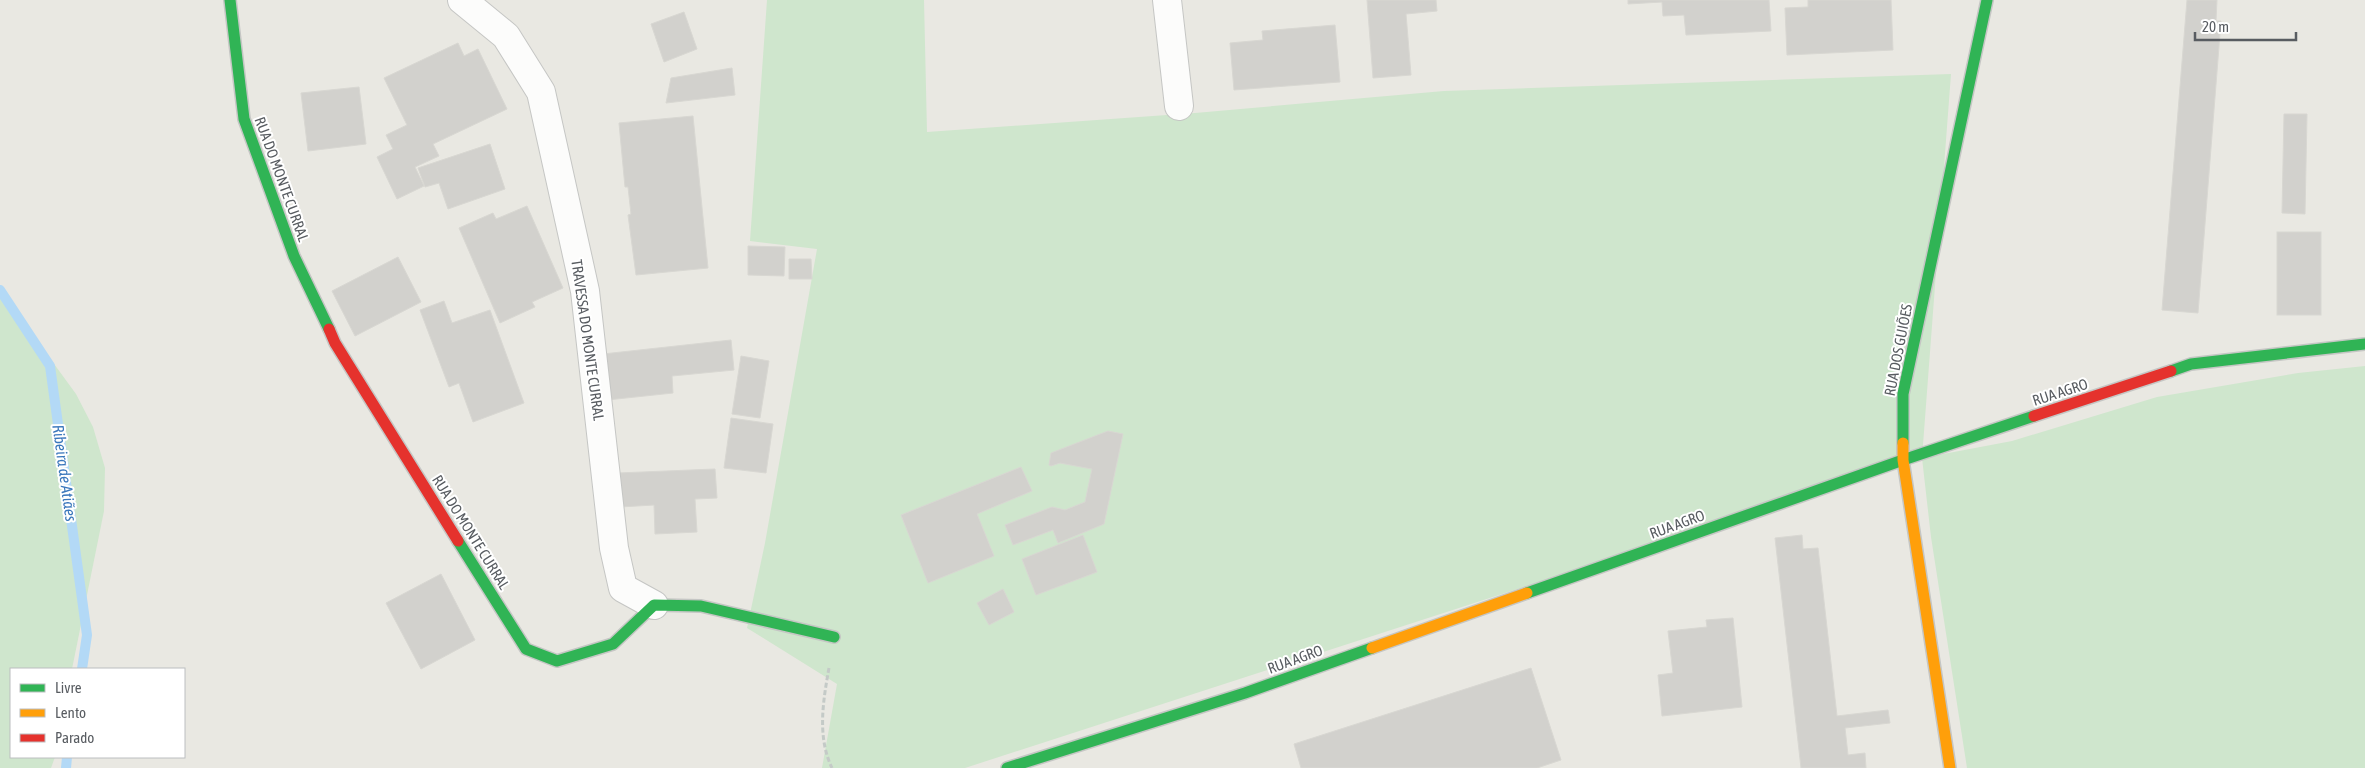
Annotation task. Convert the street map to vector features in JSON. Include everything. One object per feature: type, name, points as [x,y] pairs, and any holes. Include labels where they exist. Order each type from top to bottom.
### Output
[{"type":"street","name":"RUA DO MONTE CURRAL","points":[[230,0],[244,119],[298,265],[335,343],[526,649],[557,661],[614,644],[654,605]]},
{"type":"street","name":"TRAVESSA DO MONTE CURRAL","points":[[462,0],[506,36],[541,92],[585,291],[614,548],[623,588],[654,605]]},
{"type":"street","points":[[1168,0],[1179,106]]},
{"type":"street","name":"RUA DOS GUIÕES","points":[[1950,768],[1903,460],[1903,394],[1987,0]]},
{"type":"street","name":"RUA AGRO","points":[[1007,768],[1245,693],[1903,460],[2191,364],[2365,344]]},
{"type":"street","points":[[654,605],[701,606],[834,637]]},
{"type":"path","points":[[832,768],[825,753],[823,704],[834,637]]},
{"type":"green space","points":[[767,0],[924,0],[927,132],[1195,113],[1444,91],[1951,74],[1922,458],[965,768],[822,768],[837,684],[747,628],[765,543],[817,249],[750,241]]},
{"type":"green space","points":[[0,290],[76,394],[93,427],[105,468],[104,511],[72,668],[10,668],[10,758],[55,758],[51,768],[0,768]]},
{"type":"green space","points":[[2365,366],[2365,768],[1967,768],[1931,537],[1922,458],[2012,441],[2157,397],[2298,373]]},
{"type":"building","points":[[1367,0],[1436,0],[1437,11],[1406,14],[1411,75],[1373,78]]},
{"type":"building","points":[[1628,0],[1769,0],[1771,31],[1686,35],[1684,15],[1663,16],[1662,2],[1628,4]]},
{"type":"building","points":[[1808,0],[1891,0],[1893,50],[1787,55],[1785,8],[1808,7]]},
{"type":"building","points":[[2187,0],[2217,0],[2216,21],[2221,21],[2198,313],[2162,310]]},
{"type":"building","points":[[684,12],[697,49],[664,62],[651,24]]},
{"type":"building","points":[[1335,25],[1340,82],[1234,90],[1230,43],[1263,40],[1262,31]]},
{"type":"building","points":[[458,43],[464,56],[478,49],[507,109],[433,144],[439,156],[415,167],[424,186],[397,199],[377,157],[393,149],[386,135],[407,125],[384,78]]},
{"type":"building","points":[[732,68],[735,95],[666,103],[671,78]]},
{"type":"building","points":[[359,87],[366,144],[308,151],[301,93]]},
{"type":"building","points":[[2284,114],[2307,114],[2305,214],[2282,213]]},
{"type":"building","points":[[693,116],[708,268],[636,275],[628,215],[631,214],[628,187],[625,187],[619,123]]},
{"type":"building","points":[[490,144],[505,189],[448,209],[439,183],[425,187],[418,168]]},
{"type":"building","points":[[527,206],[563,288],[532,302],[535,307],[500,323],[459,228],[493,213],[496,219]]},
{"type":"building","points":[[2277,232],[2321,232],[2321,315],[2277,315]]},
{"type":"building","points":[[748,246],[785,247],[784,276],[748,275]]},
{"type":"building","points":[[398,257],[421,302],[355,336],[332,291]]},
{"type":"building","points":[[789,259],[811,259],[812,279],[789,279]]},
{"type":"building","points":[[444,301],[452,323],[490,310],[524,403],[473,422],[459,383],[449,387],[420,310]]},
{"type":"building","points":[[731,340],[734,370],[672,376],[673,393],[607,400],[603,354]]},
{"type":"building","points":[[741,356],[769,361],[760,418],[732,414]]},
{"type":"building","points":[[731,418],[773,424],[766,473],[724,468]]},
{"type":"building","points":[[1108,431],[1123,434],[1104,524],[1058,543],[1053,530],[1013,545],[1005,525],[1052,507],[1065,510],[1085,502],[1092,469],[1060,463],[1051,466],[1049,465],[1051,453]]},
{"type":"building","points":[[1021,467],[1032,491],[977,514],[994,556],[928,583],[901,515]]},
{"type":"building","points":[[715,469],[717,498],[695,499],[697,532],[655,534],[654,505],[620,507],[618,473]]},
{"type":"building","points":[[1083,535],[1097,572],[1036,595],[1022,559]]},
{"type":"building","points":[[1802,535],[1803,549],[1818,548],[1837,716],[1888,710],[1890,723],[1845,728],[1848,755],[1865,753],[1866,768],[1801,768],[1775,538]]},
{"type":"building","points":[[441,574],[475,640],[421,669],[386,603]]},
{"type":"building","points":[[1003,589],[1014,612],[989,625],[977,603]]},
{"type":"building","points":[[1733,618],[1742,707],[1662,716],[1658,675],[1673,673],[1668,631],[1707,627],[1706,620]]},
{"type":"building","points":[[1531,668],[1561,760],[1537,768],[1301,768],[1294,744]]},
{"type":"waterway","name":"Ribeira de Atiães","points":[[0,290],[50,366],[87,635],[82,668]]},
{"type":"waterway","name":"Ribeira de Atiães","points":[[66,768],[67,758]]},
{"type":"traffic: fast","points":[[230,0],[244,119],[294,256],[329,329]]},
{"type":"traffic: fast","points":[[1903,443],[1903,394],[1987,0]]},
{"type":"traffic: fast","points":[[2171,371],[2191,364],[2365,344]]},
{"type":"traffic: fast","points":[[1527,593],[1903,460],[2034,416]]},
{"type":"traffic: fast","points":[[458,541],[526,649],[557,661],[613,644],[654,605],[701,606],[834,637]]},
{"type":"traffic: fast","points":[[1007,768],[1245,693],[1372,648]]},
{"type":"traffic: slow","points":[[1903,443],[1903,460],[1950,768]]},
{"type":"traffic: slow","points":[[1372,648],[1527,593]]},
{"type":"traffic: jam","points":[[329,329],[335,343],[458,541]]},
{"type":"traffic: jam","points":[[2034,416],[2171,371]]}]
